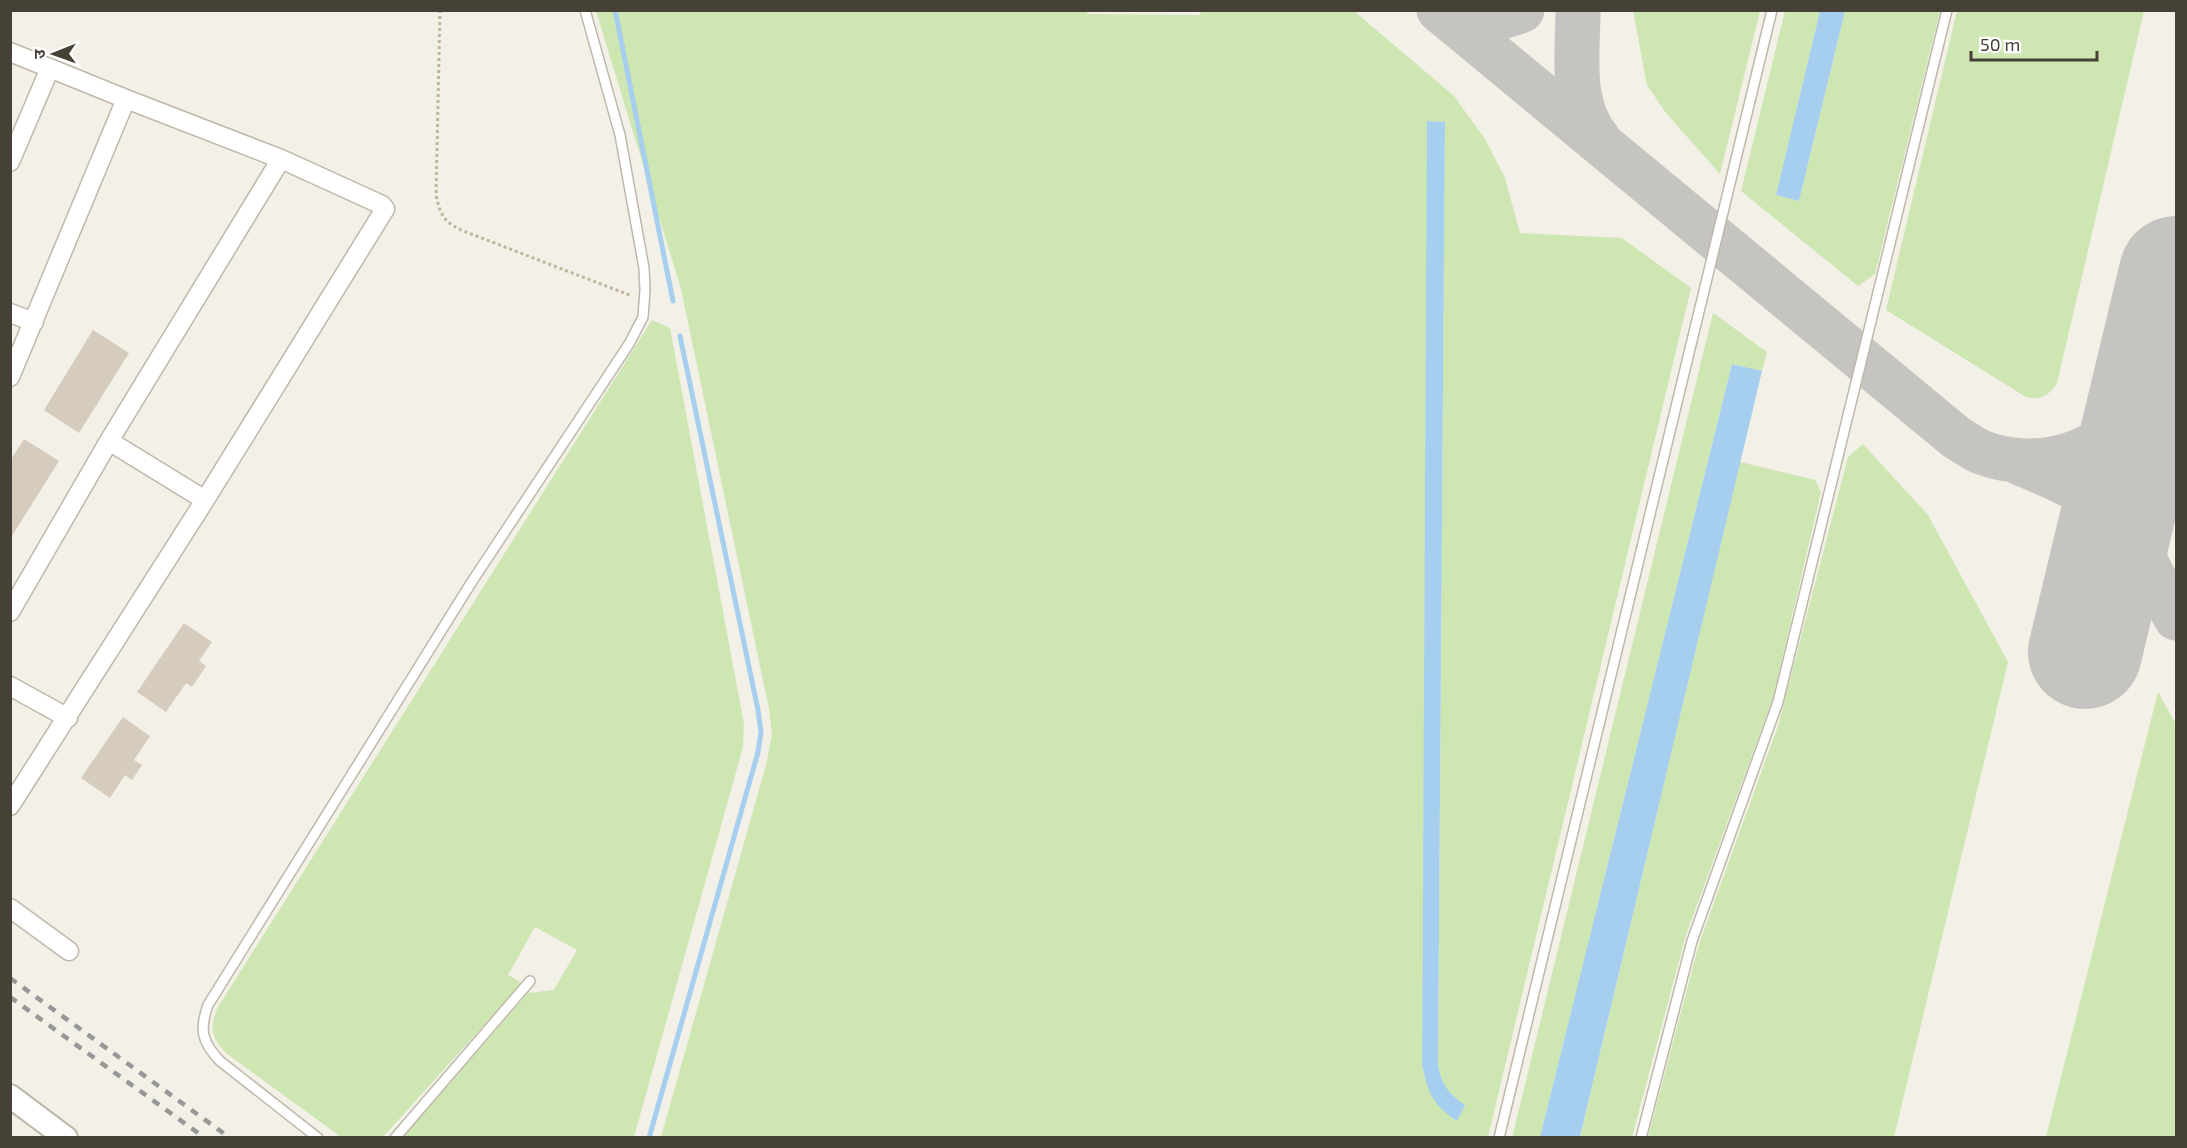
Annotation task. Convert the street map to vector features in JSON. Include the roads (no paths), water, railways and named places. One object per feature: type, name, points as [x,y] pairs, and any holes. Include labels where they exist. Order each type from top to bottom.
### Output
[{"type":"street","points":[[10,52],[281,159],[385,208],[205,500],[10,806]]},
{"type":"street","points":[[12,152],[50,68]]},
{"type":"street","points":[[10,377],[126,99]]},
{"type":"street","points":[[10,612],[109,441],[281,159]]},
{"type":"street","points":[[10,313],[34,322]]},
{"type":"street","points":[[109,441],[205,500]]},
{"type":"street","points":[[10,686],[68,718]]},
{"type":"street","points":[[10,908],[69,951]]},
{"type":"street","points":[[10,1096],[55,1133]]},
{"type":"lane","points":[[318,1137],[210,1051],[203,1035],[202,1021],[208,1005],[471,583],[629,344],[643,317],[644,268],[620,135],[585,10]]},
{"type":"lane","points":[[1499,1137],[1772,10]]},
{"type":"lane","points":[[1641,1137],[1692,941],[1778,702],[1947,10]]},
{"type":"lane","points":[[395,1137],[530,981]]},
{"type":"water","points":[[1820,11],[1845,11],[1799,201],[1776,195]]},
{"type":"water","points":[[1427,121],[1445,122],[1438,1064],[1446,1088],[1465,1105],[1457,1121],[1433,1098],[1422,1065]]},
{"type":"water","points":[[1732,364],[1762,371],[1580,1137],[1540,1137]]},
{"type":"waterway","points":[[615,10],[673,301]]},
{"type":"waterway","points":[[649,1138],[758,752],[761,732],[680,336]]},
{"type":"railway","points":[[10,978],[230,1138]]},
{"type":"railway","points":[[10,997],[205,1138]]}]
